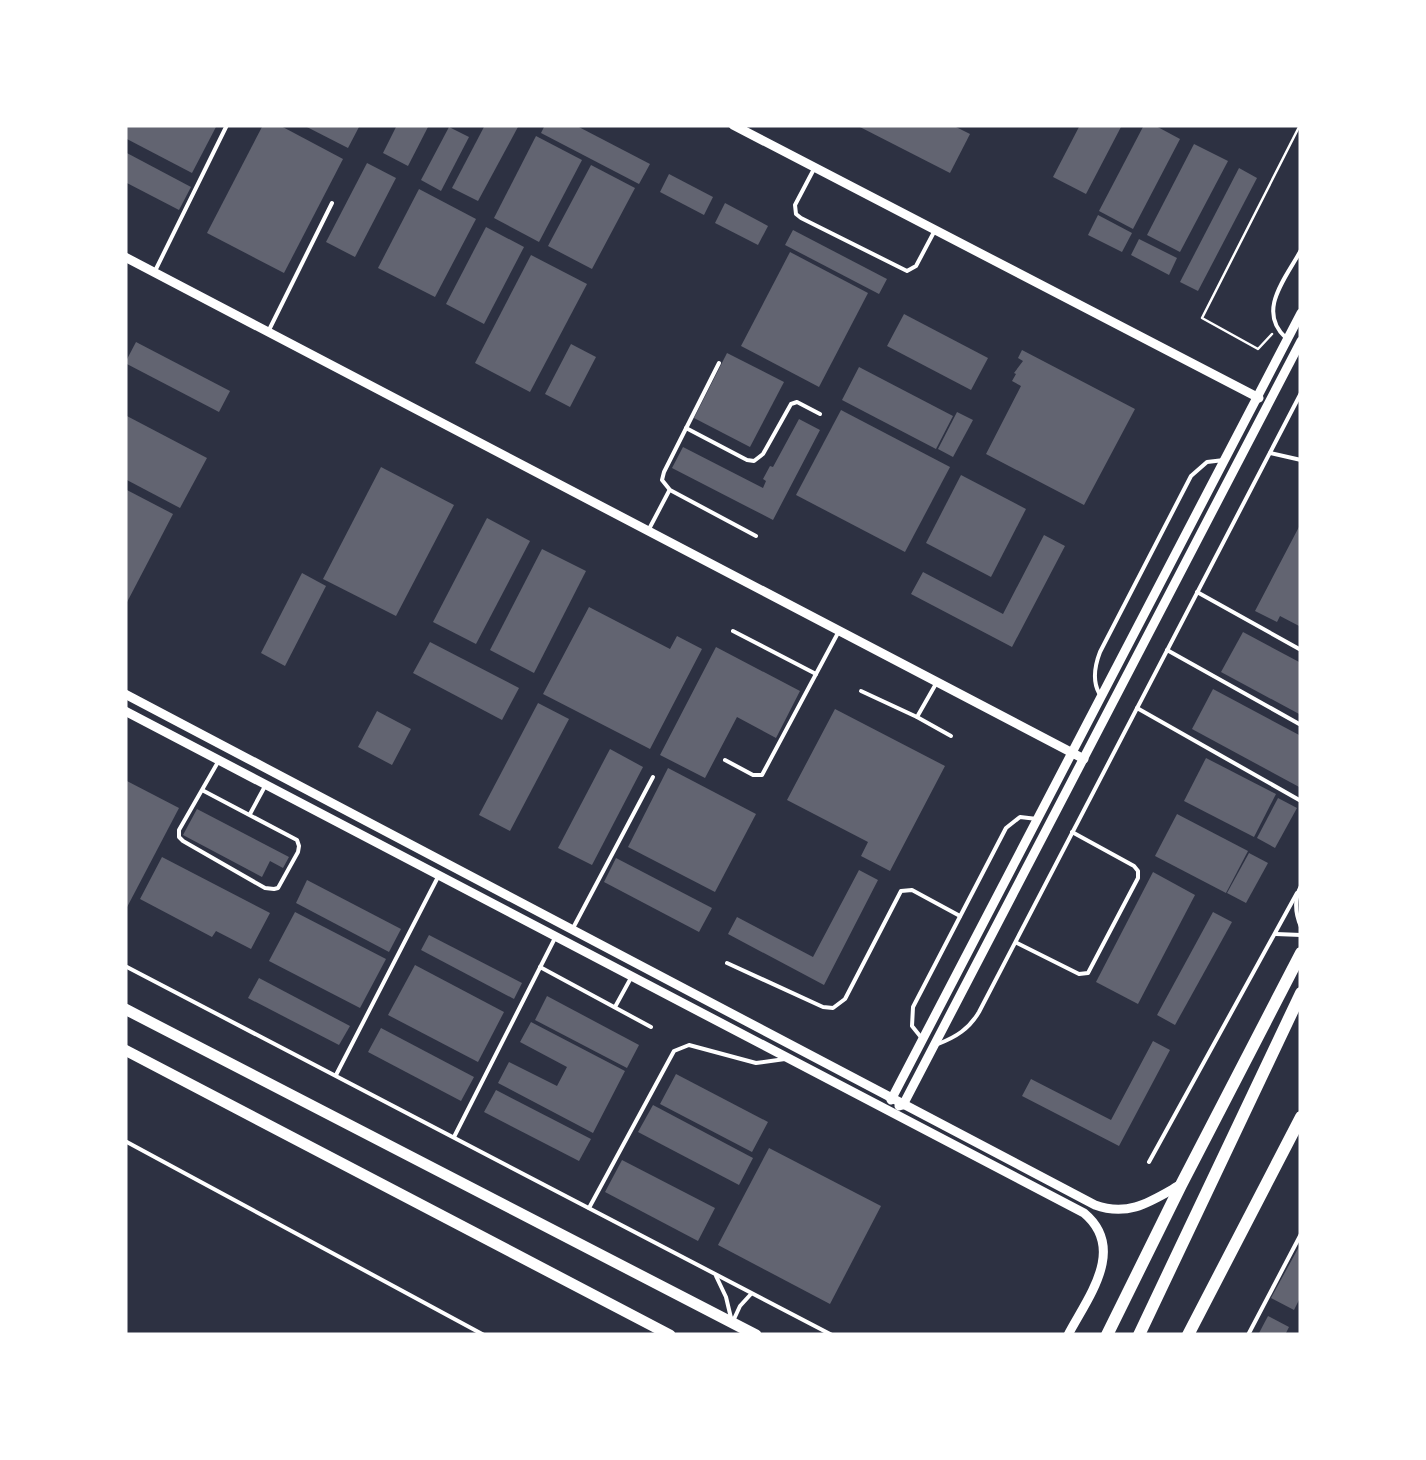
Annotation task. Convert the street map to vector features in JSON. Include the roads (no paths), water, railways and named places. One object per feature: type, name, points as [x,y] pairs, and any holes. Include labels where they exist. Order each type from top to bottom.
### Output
[{"type":"main road","points":[[1107,1335],[1301,953]]},
{"type":"main road","points":[[1139,1335],[1301,994]]},
{"type":"main road","points":[[1188,1335],[1301,1117]]},
{"type":"street","points":[[733,125],[1268,404]]},
{"type":"street","points":[[125,258],[1084,759]]},
{"type":"street","points":[[895,1106],[923,1038],[1301,314]]},
{"type":"street","points":[[895,1106],[934,1046],[1301,340]]},
{"type":"street","points":[[125,694],[572,930],[1076,1209],[1096,1226],[1104,1251],[1102,1269],[1068,1335]]},
{"type":"street","points":[[125,712],[789,1058],[802,1057],[1105,1208],[1136,1208],[1181,1184]]},
{"type":"street","points":[[125,1009],[756,1335]]},
{"type":"street","points":[[125,1050],[670,1335]]},
{"type":"lane","points":[[154,273],[227,125]]},
{"type":"lane","points":[[815,168],[796,204],[796,214],[801,218],[906,271],[916,266],[935,230]]},
{"type":"lane","points":[[268,332],[332,203]]},
{"type":"lane","points":[[1287,340],[1276,330],[1273,304],[1301,250]]},
{"type":"lane","points":[[719,362],[662,476],[670,490],[756,536]]},
{"type":"lane","points":[[934,1046],[959,1035],[974,1021],[1301,393]]},
{"type":"lane","points":[[686,428],[754,461],[761,457],[790,404],[800,404],[820,414]]},
{"type":"lane","points":[[1270,453],[1301,460]]},
{"type":"lane","points":[[1101,697],[1095,678],[1100,652],[1191,476],[1207,462],[1224,460]]},
{"type":"lane","points":[[648,531],[670,490]]},
{"type":"lane","points":[[1197,592],[1301,650]]},
{"type":"lane","points":[[733,631],[816,674]]},
{"type":"lane","points":[[725,760],[756,776],[762,775],[839,631]]},
{"type":"lane","points":[[1167,650],[1301,725]]},
{"type":"lane","points":[[917,717],[937,682]]},
{"type":"lane","points":[[861,691],[951,736]]},
{"type":"lane","points":[[1137,708],[1301,801]]},
{"type":"lane","points":[[202,790],[298,843],[298,852],[274,890],[181,840],[179,830],[219,760]]},
{"type":"lane","points":[[572,930],[654,777]]},
{"type":"lane","points":[[250,814],[266,785]]},
{"type":"lane","points":[[923,1038],[912,1026],[913,1007],[960,916],[1010,823],[1020,817],[1037,819]]},
{"type":"lane","points":[[1016,942],[1085,974],[1138,878],[1134,866],[1072,832]]},
{"type":"lane","points":[[336,1076],[439,875]]},
{"type":"lane","points":[[1149,1162],[1301,886]]},
{"type":"lane","points":[[727,964],[833,1008],[845,999],[901,891],[912,890],[960,916]]},
{"type":"lane","points":[[1297,893],[1296,912],[1301,927]]},
{"type":"lane","points":[[1275,934],[1301,935]]},
{"type":"lane","points":[[454,1138],[556,936]]},
{"type":"lane","points":[[125,966],[832,1335]]},
{"type":"lane","points":[[540,967],[651,1027]]},
{"type":"lane","points":[[615,1008],[632,976]]},
{"type":"lane","points":[[589,1208],[674,1051],[689,1045],[756,1063],[789,1058]]},
{"type":"lane","points":[[125,1142],[484,1335]]},
{"type":"lane","points":[[1248,1335],[1301,1234]]},
{"type":"lane","points":[[714,1273],[726,1297],[732,1323]]},
{"type":"lane","points":[[732,1323],[752,1293]]}]
